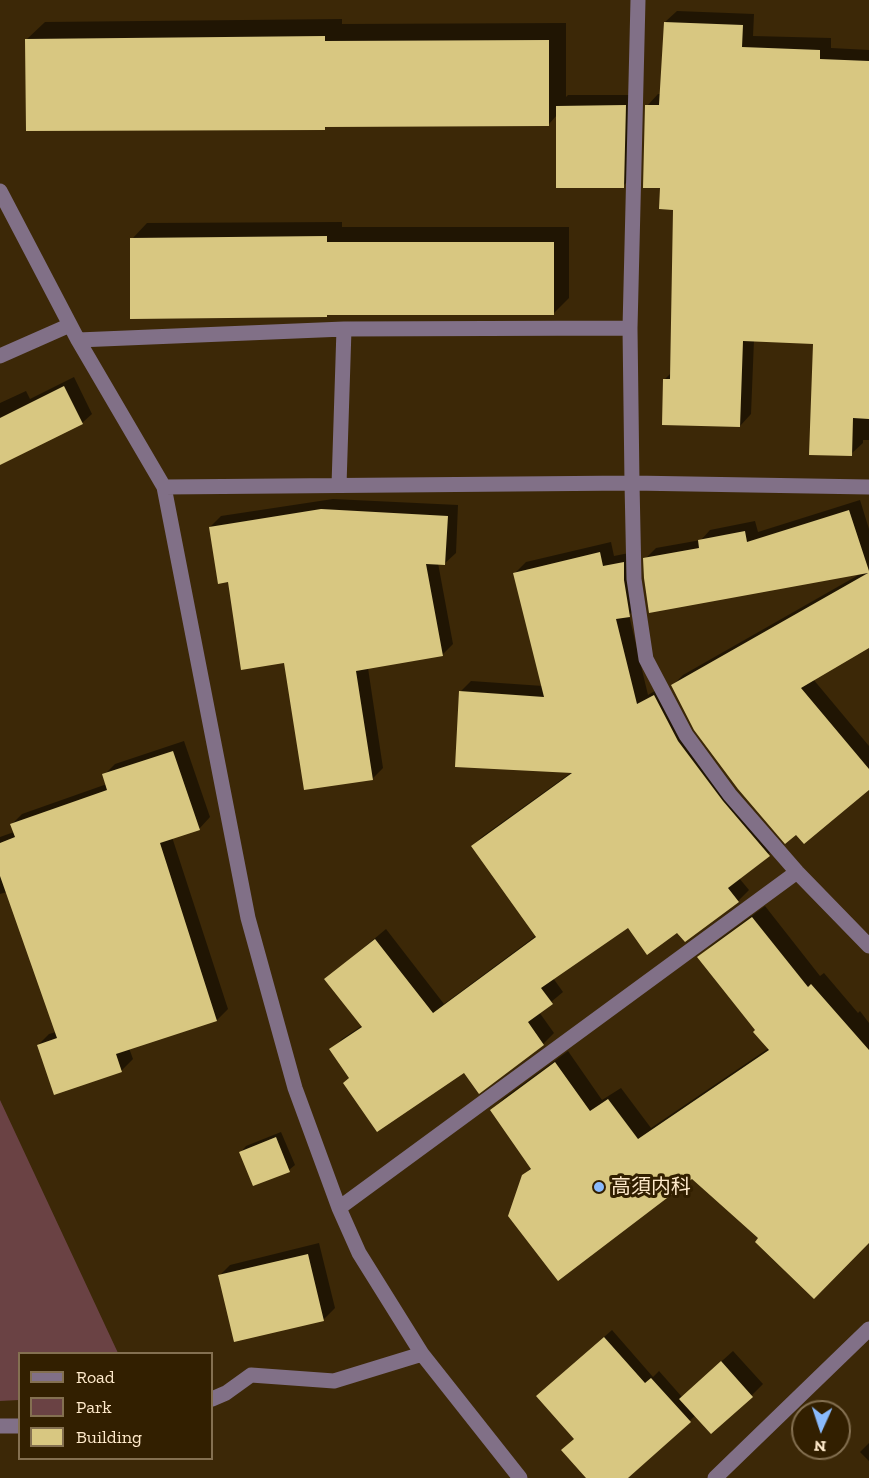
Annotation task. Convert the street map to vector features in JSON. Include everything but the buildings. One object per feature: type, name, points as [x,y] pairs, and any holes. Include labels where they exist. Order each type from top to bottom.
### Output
[{"type":"street","points":[[638,0],[630,328],[634,579],[646,658],[686,735],[730,795],[797,872],[869,946]]},
{"type":"street","points":[[0,191],[78,340],[164,487],[248,918],[295,1088],[339,1208],[359,1253],[422,1354],[520,1478]]},
{"type":"street","points":[[0,356],[70,325]]},
{"type":"street","points":[[78,340],[344,329],[630,328]]},
{"type":"street","points":[[339,484],[344,329]]},
{"type":"street","points":[[164,487],[632,483],[869,487]]},
{"type":"street","points":[[339,1208],[797,872]]},
{"type":"street","points":[[716,1478],[869,1329]]},
{"type":"street","points":[[213,1399],[226,1393],[251,1375],[334,1381],[422,1354]]},
{"type":"street","points":[[0,1426],[18,1426]]},
{"type":"green space","points":[[0,1100],[118,1352],[18,1352],[18,1400],[0,1401]]},
{"type":"place","name":"高須内科","points":[[599,1187]]}]
